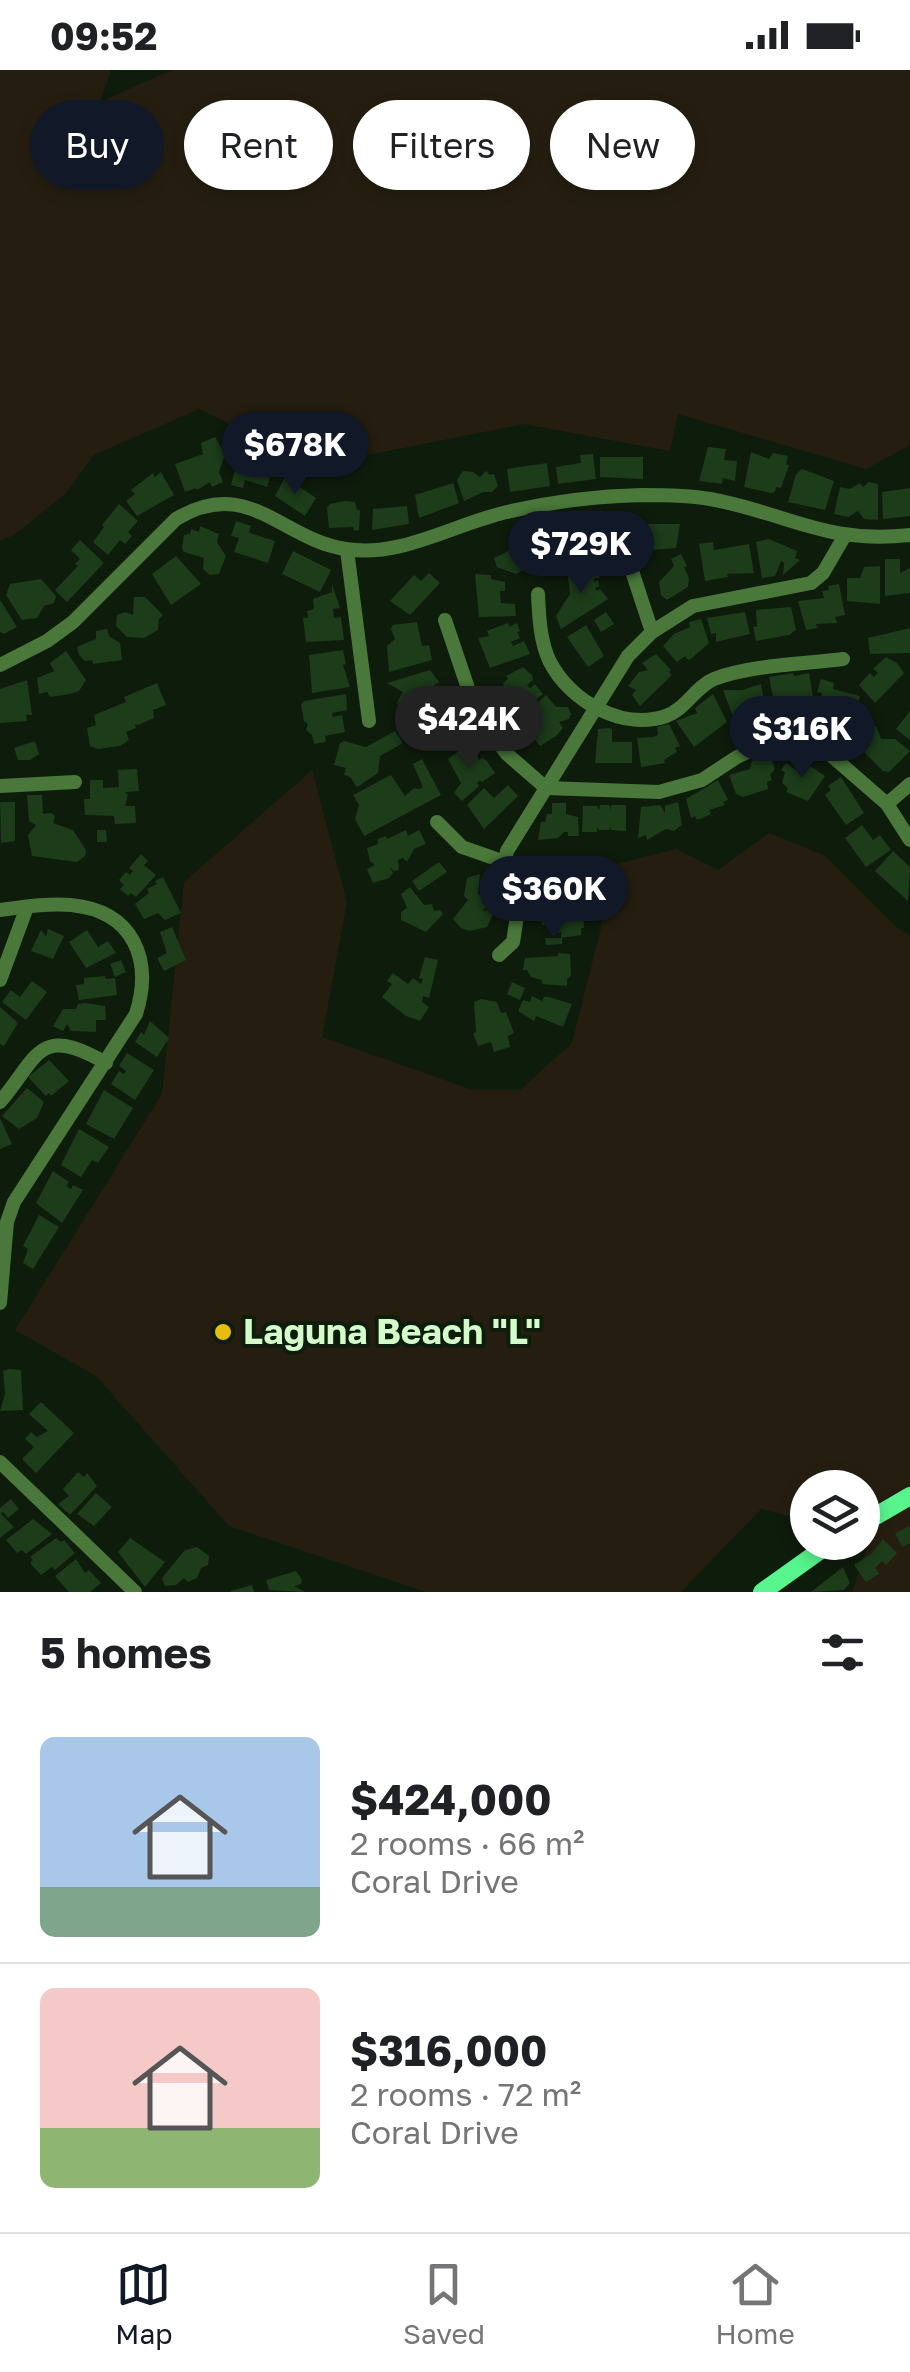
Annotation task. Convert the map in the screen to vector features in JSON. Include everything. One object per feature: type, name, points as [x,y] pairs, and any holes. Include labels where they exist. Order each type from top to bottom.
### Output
[{"type":"main road","points":[[880,1514],[910,1496]]},
{"type":"main road","points":[[762,1592],[807,1560]]},
{"type":"street","points":[[0,665],[73,622],[176,519],[192,509],[231,503],[270,515],[319,542],[347,550],[394,549],[508,512],[643,495],[714,500],[844,536],[880,539],[910,535]]},
{"type":"street","points":[[499,955],[514,942],[518,910],[503,872],[508,851],[628,656],[652,632],[692,606],[811,583],[823,573],[844,536]]},
{"type":"street","points":[[347,550],[369,721]]},
{"type":"street","points":[[632,571],[652,632]]},
{"type":"street","points":[[538,594],[540,625],[550,662],[572,689],[597,710],[626,719],[666,716],[716,678],[843,659]]},
{"type":"street","points":[[445,620],[476,712],[508,754],[546,788],[659,792],[702,780],[775,739],[825,750],[887,804],[910,840]]},
{"type":"street","points":[[0,786],[75,782]]},
{"type":"street","points":[[887,804],[910,784]]},
{"type":"street","points":[[437,822],[462,846],[505,862]]},
{"type":"street","points":[[0,910],[70,904],[93,909],[111,917],[138,946],[143,966],[143,992],[136,1014],[106,1064],[7,1200],[0,1303]]},
{"type":"street","points":[[0,980],[26,907]]},
{"type":"street","points":[[0,1102],[31,1057],[45,1048],[83,1050],[106,1064]]},
{"type":"street","points":[[0,1462],[135,1592]]},
{"type":"shaded area","points":[[0,70],[111,70],[101,100],[30,100],[30,190],[164,190],[164,100],[104,100],[172,70],[910,70],[910,445],[866,469],[678,414],[670,451],[524,424],[368,455],[305,461],[199,409],[94,455],[66,493],[14,535],[0,541]]},
{"type":"shaded area","points":[[312,770],[347,902],[322,1037],[473,1090],[520,1090],[572,1043],[617,864],[676,849],[718,870],[769,833],[825,856],[910,936],[910,1592],[852,1592],[863,1560],[880,1560],[880,1470],[790,1470],[790,1516],[761,1509],[681,1592],[426,1592],[229,1526],[96,1376],[15,1330],[162,1094],[184,882]]},
{"type":"building","points":[[215,437],[225,454],[219,472],[223,482],[212,487],[210,482],[185,492],[175,464],[203,454],[201,443]]},
{"type":"building","points":[[708,447],[726,449],[724,460],[737,461],[735,481],[699,481]]},
{"type":"building","points":[[751,452],[769,459],[773,453],[788,456],[781,488],[770,493],[744,487]]},
{"type":"building","points":[[233,453],[263,454],[260,462],[274,465],[267,487],[245,480],[243,488],[231,485],[237,463],[231,462]]},
{"type":"building","points":[[593,454],[596,479],[558,484],[556,467],[581,463],[580,455]]},
{"type":"building","points":[[600,457],[643,457],[643,479],[600,477]]},
{"type":"building","points":[[547,463],[550,486],[510,492],[507,469]]},
{"type":"building","points":[[802,469],[834,481],[825,510],[788,502],[796,474]]},
{"type":"building","points":[[463,471],[480,477],[486,471],[494,474],[498,486],[492,492],[464,501],[457,480]]},
{"type":"building","points":[[161,472],[174,495],[137,516],[126,501],[135,494],[131,490],[153,473],[155,477]]},
{"type":"building","points":[[285,477],[316,498],[305,516],[275,496]]},
{"type":"building","points":[[869,482],[878,484],[878,520],[864,519],[858,511],[848,517],[834,514],[840,487],[850,489],[860,483],[863,487]]},
{"type":"building","points":[[453,483],[459,503],[419,518],[415,495]]},
{"type":"building","points":[[910,488],[910,516],[883,519],[882,492]]},
{"type":"building","points":[[345,501],[355,502],[360,510],[359,530],[329,528],[327,508]]},
{"type":"building","points":[[119,504],[138,521],[128,532],[132,536],[125,544],[120,540],[108,555],[93,542]]},
{"type":"building","points":[[407,506],[409,524],[372,530],[373,509]]},
{"type":"building","points":[[236,521],[251,526],[249,532],[275,541],[268,563],[234,552],[239,538],[231,536]]},
{"type":"building","points":[[577,522],[621,534],[620,548],[602,544],[594,559],[589,559],[589,565],[575,564],[574,556],[569,555],[573,525]]},
{"type":"building","points":[[633,524],[680,524],[676,548],[631,551]]},
{"type":"building","points":[[200,526],[219,534],[217,542],[226,556],[219,574],[210,575],[203,569],[204,558],[182,548],[184,535],[190,534],[191,529],[199,532]]},
{"type":"building","points":[[538,537],[556,546],[554,563],[533,564],[516,574],[497,567],[494,558]]},
{"type":"building","points":[[769,539],[797,551],[795,558],[800,560],[783,575],[781,561],[775,576],[762,578],[756,542]]},
{"type":"building","points":[[80,540],[104,563],[67,602],[55,590],[78,566],[75,564],[80,559],[71,550]]},
{"type":"building","points":[[713,542],[714,550],[749,544],[754,573],[727,574],[728,577],[705,581],[699,544]]},
{"type":"building","points":[[293,551],[331,570],[320,592],[282,574]]},
{"type":"building","points":[[681,554],[687,566],[684,567],[688,587],[667,600],[661,595],[659,582],[674,566],[671,559]]},
{"type":"building","points":[[176,556],[201,584],[171,605],[152,574]]},
{"type":"building","points":[[885,559],[900,559],[900,573],[910,568],[910,593],[885,596]]},
{"type":"building","points":[[880,566],[880,604],[847,601],[847,578],[860,578],[864,567]]},
{"type":"building","points":[[574,568],[599,570],[599,578],[594,578],[594,582],[598,580],[599,587],[595,588],[608,599],[561,629],[556,616],[570,594],[568,577]]},
{"type":"building","points":[[429,573],[440,583],[410,615],[390,601],[414,575],[421,581]]},
{"type":"building","points":[[475,574],[491,575],[491,579],[505,582],[505,591],[500,591],[501,603],[515,604],[516,616],[479,617]]},
{"type":"building","points":[[41,579],[56,596],[54,603],[44,606],[37,618],[22,620],[6,595],[10,584]]},
{"type":"building","points":[[332,584],[340,608],[333,609],[334,618],[341,617],[344,640],[306,642],[303,618],[308,618],[307,611],[314,609],[313,599],[332,592]]},
{"type":"building","points":[[839,584],[845,615],[835,617],[837,623],[816,624],[817,628],[806,630],[798,601],[824,598],[822,591]]},
{"type":"building","points":[[134,597],[145,597],[163,615],[158,630],[144,638],[127,637],[116,626],[117,615],[133,615]]},
{"type":"building","points":[[0,600],[17,627],[4,634],[0,632]]},
{"type":"building","points":[[791,607],[796,630],[756,641],[756,610]]},
{"type":"building","points":[[606,612],[614,624],[601,632],[594,620]]},
{"type":"building","points":[[745,612],[750,634],[716,642],[716,633],[711,634],[707,618]]},
{"type":"building","points":[[701,619],[709,643],[692,658],[688,660],[685,656],[677,662],[663,646],[674,634],[690,627],[689,622]]},
{"type":"building","points":[[417,622],[422,646],[429,645],[432,660],[389,672],[387,646],[395,639],[393,625]]},
{"type":"building","points":[[508,623],[509,627],[517,623],[520,631],[520,638],[511,642],[513,646],[524,641],[530,654],[490,668],[478,638],[489,636],[487,631]]},
{"type":"building","points":[[586,625],[604,656],[588,667],[567,637]]},
{"type":"building","points":[[910,628],[910,653],[870,654],[868,638]]},
{"type":"building","points":[[107,629],[109,636],[120,643],[122,660],[93,664],[92,660],[85,661],[77,647],[96,639],[96,631]]},
{"type":"building","points":[[343,650],[350,687],[312,693],[309,655]]},
{"type":"building","points":[[66,651],[86,680],[79,691],[70,694],[39,694],[37,678],[54,671],[50,663]]},
{"type":"building","points":[[656,654],[672,675],[640,706],[632,695],[636,690],[628,686],[639,672],[648,670],[642,663]]},
{"type":"building","points":[[886,657],[904,673],[875,703],[859,685],[870,673],[874,677],[878,673],[873,669]]},
{"type":"building","points":[[523,667],[532,675],[533,680],[527,685],[530,688],[535,684],[543,694],[518,713],[511,708],[503,683],[508,679],[506,676]]},
{"type":"building","points":[[430,670],[439,682],[421,695],[430,689],[435,691],[440,703],[406,719],[402,702],[396,704],[403,692],[387,683]]},
{"type":"building","points":[[809,673],[813,697],[774,702],[769,677]]},
{"type":"building","points":[[821,679],[834,683],[833,689],[860,696],[854,718],[840,713],[831,719],[817,716]]},
{"type":"building","points":[[27,680],[32,715],[26,715],[27,721],[0,723],[0,689]]},
{"type":"building","points":[[157,683],[166,705],[153,710],[154,718],[135,724],[136,728],[126,732],[129,740],[120,746],[90,746],[87,728],[96,725],[94,715]]},
{"type":"building","points":[[761,684],[766,711],[749,709],[734,719],[723,690]]},
{"type":"building","points":[[346,694],[347,710],[332,713],[333,717],[342,715],[345,732],[325,736],[326,742],[314,744],[306,730],[308,724],[301,705],[304,701]]},
{"type":"building","points":[[713,694],[727,722],[694,747],[676,721],[697,713],[695,708]]},
{"type":"building","points":[[546,695],[556,707],[568,707],[571,714],[569,719],[559,722],[563,728],[556,736],[540,746],[519,718]]},
{"type":"building","points":[[454,704],[460,715],[453,723],[464,736],[444,750],[433,728],[426,732],[420,720]]},
{"type":"building","points":[[910,711],[910,740],[896,729]]},
{"type":"building","points":[[669,724],[680,746],[675,748],[677,752],[665,763],[641,767],[637,738],[658,735],[657,727]]},
{"type":"building","points":[[876,726],[881,739],[895,739],[910,751],[889,772],[883,771],[859,747],[861,743],[867,744],[862,731]]},
{"type":"building","points":[[609,728],[612,742],[632,742],[632,763],[595,763],[598,729]]},
{"type":"building","points":[[395,731],[403,743],[380,756],[378,773],[357,787],[344,775],[346,768],[334,765],[340,743],[366,747]]},
{"type":"building","points":[[35,741],[39,754],[30,760],[18,760],[14,748]]},
{"type":"building","points":[[471,742],[479,760],[487,761],[495,773],[480,780],[479,786],[462,801],[454,793],[461,783],[448,759]]},
{"type":"building","points":[[770,754],[775,769],[770,775],[772,780],[767,782],[768,789],[743,797],[736,794],[729,775],[750,769],[752,761]]},
{"type":"building","points":[[422,759],[441,795],[364,836],[355,819],[359,805],[353,795],[391,775],[405,796],[414,788],[423,787],[413,764]]},
{"type":"building","points":[[786,763],[802,774],[808,765],[825,776],[808,801],[786,792],[788,788],[782,783],[785,772],[781,770]]},
{"type":"building","points":[[137,769],[139,791],[125,792],[125,806],[135,806],[136,823],[115,824],[114,816],[85,815],[84,799],[90,799],[90,780],[103,780],[103,788],[119,787],[118,770]]},
{"type":"building","points":[[841,777],[864,813],[846,825],[825,795],[831,790],[828,786]]},
{"type":"building","points":[[718,780],[728,800],[723,802],[725,805],[709,810],[711,814],[697,820],[695,816],[691,818],[686,799]]},
{"type":"building","points":[[508,785],[518,796],[484,829],[467,805],[484,788],[494,798]]},
{"type":"building","points":[[27,795],[42,795],[43,814],[51,813],[55,816],[53,823],[73,830],[86,850],[85,856],[77,862],[32,856],[28,835],[36,825],[29,821]]},
{"type":"building","points":[[0,802],[15,802],[15,841],[1,843]]},
{"type":"building","points":[[678,802],[682,825],[647,840],[646,835],[638,838],[641,807],[660,805],[665,813],[665,806]]},
{"type":"building","points":[[552,803],[566,803],[566,814],[578,817],[579,836],[564,832],[558,838],[538,840],[541,822],[552,814]]},
{"type":"building","points":[[600,805],[609,805],[611,810],[611,805],[626,805],[626,831],[597,827],[597,832],[582,832],[583,806],[597,806],[599,810]]},
{"type":"building","points":[[862,825],[873,840],[880,835],[891,850],[866,867],[845,838]]},
{"type":"building","points":[[97,830],[106,830],[107,842],[97,842]]},
{"type":"building","points":[[406,830],[408,836],[419,830],[426,844],[414,849],[407,862],[403,858],[398,860],[399,870],[390,867],[393,873],[389,878],[373,883],[367,869],[375,865],[367,848],[378,844],[378,839]]},
{"type":"building","points":[[893,851],[910,867],[908,901],[875,871]]},
{"type":"building","points":[[141,854],[148,861],[144,865],[156,875],[136,897],[131,893],[128,896],[120,889],[124,885],[119,880],[126,872],[130,875],[133,871],[129,868]]},
{"type":"building","points":[[439,862],[447,872],[419,891],[412,881]]},
{"type":"building","points":[[583,862],[590,882],[586,882],[590,902],[563,903],[563,889],[554,887],[556,904],[542,905],[541,893],[545,891],[536,887],[534,874],[584,869]]},
{"type":"building","points":[[480,874],[478,894],[490,904],[482,911],[494,909],[487,927],[470,931],[453,919],[468,900],[464,896],[467,878]]},
{"type":"building","points":[[163,877],[181,913],[165,920],[158,913],[144,919],[135,904]]},
{"type":"building","points":[[410,887],[424,905],[432,904],[434,911],[443,914],[426,932],[401,920],[401,912],[407,908],[401,894]]},
{"type":"building","points":[[583,910],[581,935],[561,938],[561,932],[555,934],[558,912]]},
{"type":"building","points":[[555,912],[556,924],[542,925],[542,913]]},
{"type":"building","points":[[172,927],[186,960],[164,971],[157,958],[167,953],[160,932]]},
{"type":"building","points":[[48,929],[64,936],[53,959],[31,951],[41,930],[46,937]]},
{"type":"building","points":[[87,930],[98,947],[108,941],[116,953],[86,968],[69,942]]},
{"type":"building","points":[[545,938],[562,938],[562,944],[546,945]]},
{"type":"building","points":[[570,954],[571,976],[567,986],[542,984],[542,980],[523,970],[525,958]]},
{"type":"building","points":[[425,957],[438,960],[429,998],[423,996],[422,1002],[429,1007],[420,1021],[406,1016],[382,997],[392,984],[387,981],[393,973],[408,984],[413,978],[421,984]]},
{"type":"building","points":[[121,960],[126,972],[115,977],[110,964]]},
{"type":"building","points":[[84,978],[115,978],[117,995],[79,1000],[76,985],[84,984]]},
{"type":"building","points":[[32,981],[47,992],[26,1020],[2,1002],[11,990],[20,997]]},
{"type":"building","points":[[512,982],[525,988],[520,1000],[507,994]]},
{"type":"building","points":[[532,996],[572,1004],[563,1027],[536,1016],[534,1021],[518,1011],[523,1000],[530,1002]]},
{"type":"building","points":[[474,1002],[497,1002],[501,1013],[506,1012],[514,1033],[508,1036],[510,1047],[494,1052],[491,1042],[478,1046],[473,1033]]},
{"type":"building","points":[[78,1004],[105,1006],[106,1020],[96,1020],[96,1032],[71,1031],[67,1024],[63,1031],[53,1026],[63,1009],[76,1009]]},
{"type":"building","points":[[0,1007],[18,1023],[4,1046],[0,1044]]},
{"type":"building","points":[[150,1021],[169,1038],[157,1057],[135,1042],[141,1032],[144,1035]]},
{"type":"building","points":[[127,1053],[154,1070],[135,1100],[111,1084],[119,1071],[126,1071],[119,1066]]},
{"type":"building","points":[[49,1060],[69,1081],[46,1096],[28,1077]]},
{"type":"building","points":[[27,1088],[44,1102],[37,1118],[19,1129],[2,1116]]},
{"type":"building","points":[[104,1090],[133,1108],[114,1139],[86,1124]]},
{"type":"building","points":[[0,1118],[12,1144],[0,1149]]},
{"type":"building","points":[[79,1129],[109,1147],[98,1163],[92,1160],[81,1177],[61,1165]]},
{"type":"building","points":[[53,1171],[69,1182],[66,1186],[83,1190],[62,1223],[36,1203]]},
{"type":"building","points":[[39,1215],[59,1227],[33,1269],[23,1263],[28,1249],[23,1246]]},
{"type":"building","points":[[21,1370],[23,1410],[0,1411],[5,1394],[3,1371]]},
{"type":"building","points":[[41,1402],[74,1433],[36,1473],[22,1459],[34,1447],[25,1439],[31,1432],[37,1437],[48,1431],[29,1414]]},
{"type":"building","points":[[78,1472],[84,1477],[87,1473],[97,1486],[70,1515],[58,1504],[69,1496],[63,1489]]},
{"type":"building","points":[[96,1493],[112,1507],[94,1526],[77,1514]]},
{"type":"building","points":[[11,1499],[19,1509],[8,1518],[1,1514],[14,1527],[0,1538],[0,1508]]},
{"type":"building","points":[[33,1519],[52,1534],[26,1554],[22,1550],[17,1553],[6,1540]]},
{"type":"building","points":[[910,1526],[910,1543],[902,1547],[895,1533]]},
{"type":"building","points":[[56,1538],[64,1540],[75,1553],[55,1570],[52,1567],[41,1575],[30,1563],[30,1557]]},
{"type":"building","points":[[130,1538],[165,1562],[145,1587],[118,1552]]},
{"type":"building","points":[[883,1539],[897,1553],[886,1565],[882,1561],[875,1568],[879,1574],[866,1582],[854,1565],[862,1560],[880,1560]]},
{"type":"building","points":[[197,1547],[209,1556],[208,1565],[201,1568],[197,1578],[188,1582],[184,1578],[176,1585],[165,1586],[162,1578],[185,1550]]},
{"type":"building","points":[[76,1559],[85,1573],[89,1570],[101,1583],[90,1592],[69,1592],[55,1576]]},
{"type":"building","points":[[843,1567],[850,1583],[844,1590],[811,1592]]},
{"type":"building","points":[[296,1571],[302,1580],[294,1586],[305,1592],[269,1590],[266,1580]]},
{"type":"building","points":[[252,1585],[254,1592],[231,1592],[231,1591]]},
{"type":"place","name":"Laguna Beach \"L\"","points":[[223,1332]]}]
